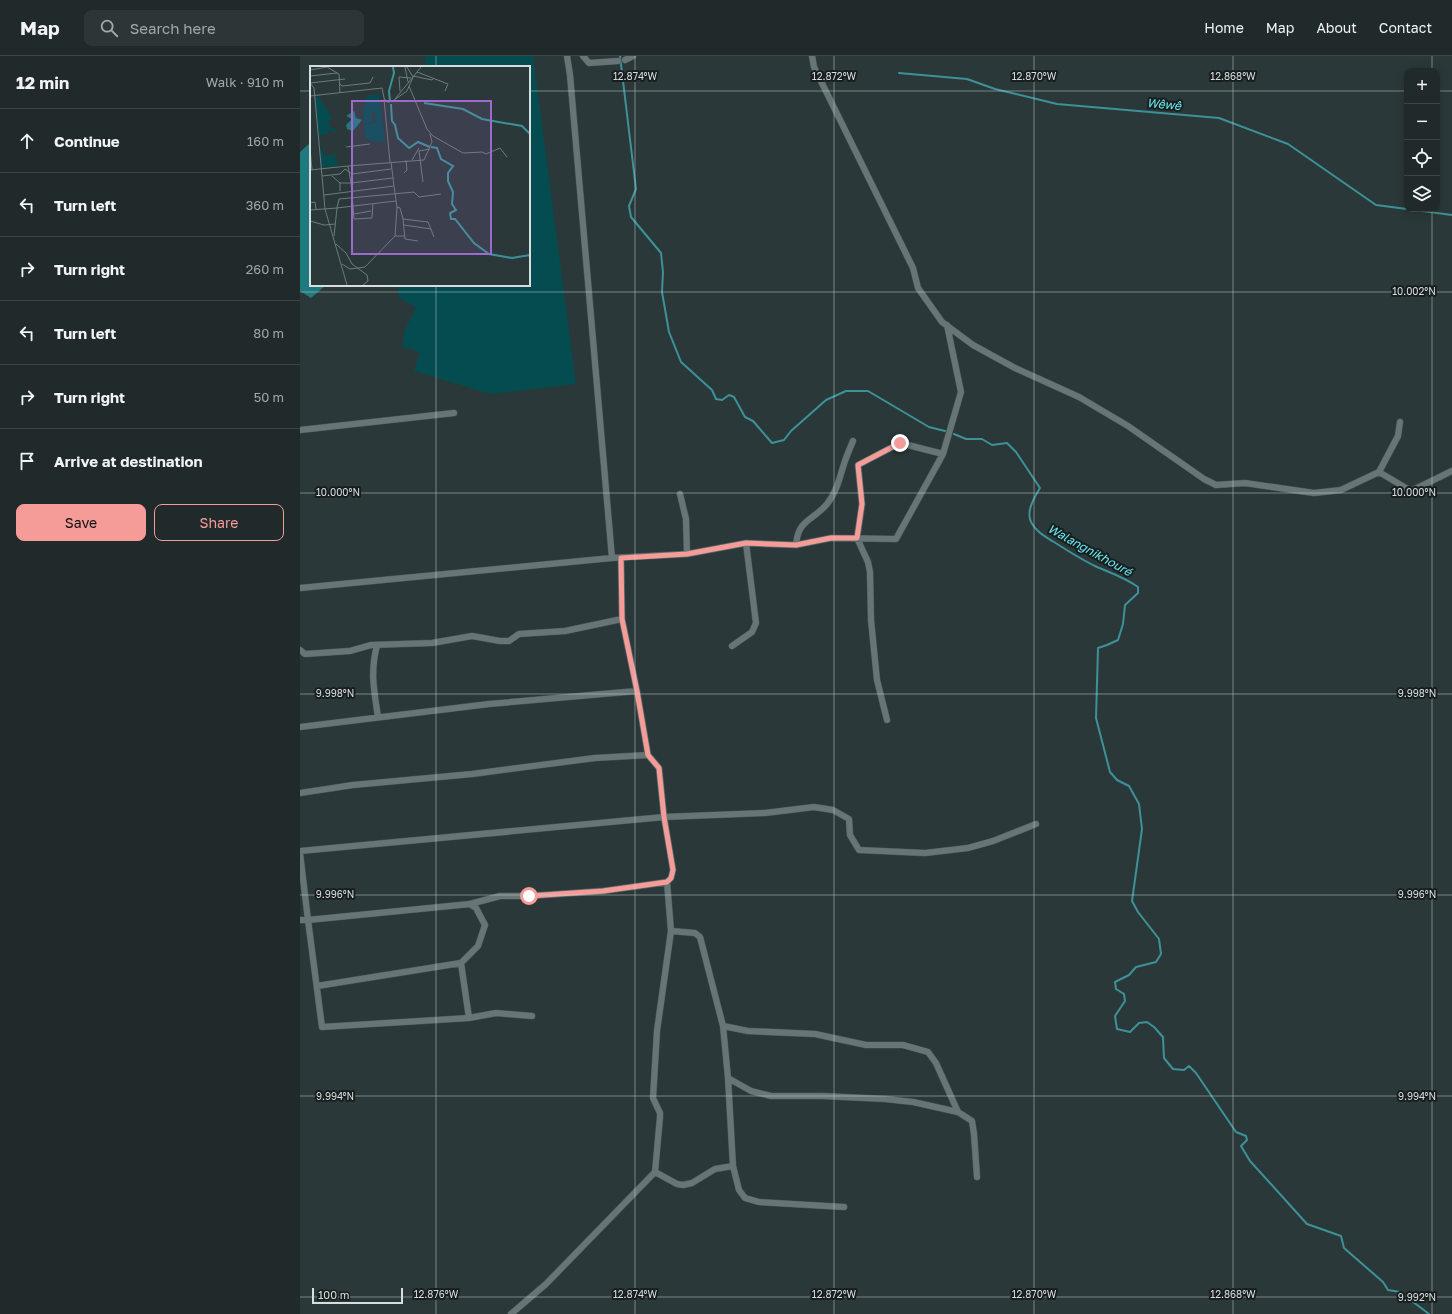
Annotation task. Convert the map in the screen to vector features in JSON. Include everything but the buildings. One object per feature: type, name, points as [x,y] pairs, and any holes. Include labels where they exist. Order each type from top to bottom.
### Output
[{"type":"street","points":[[567,56],[570,75],[612,558]]},
{"type":"street","points":[[583,56],[589,64],[618,61]]},
{"type":"street","points":[[812,56],[814,67],[913,268],[918,288],[942,322],[973,345],[1014,368],[1079,397],[1128,426],[1204,479],[1216,485],[1245,483],[1314,493],[1341,490],[1379,472],[1398,436],[1400,422]]},
{"type":"street","points":[[300,588],[612,558],[687,554],[746,543],[796,545],[831,538],[896,539],[943,454],[961,392],[947,325]]},
{"type":"street","points":[[300,430],[454,412]]},
{"type":"street","points":[[796,545],[801,526],[826,504],[838,485],[853,441]]},
{"type":"street","points":[[887,720],[877,680],[871,620],[870,572],[868,562],[857,538],[862,504],[858,465],[900,443],[943,454]]},
{"type":"street","points":[[1379,472],[1411,491],[1452,471]]},
{"type":"street","points":[[680,494],[686,519],[687,554]]},
{"type":"street","points":[[732,646],[752,632],[756,623],[746,543]]},
{"type":"street","points":[[300,920],[470,904],[500,896],[529,896],[603,891],[667,882],[671,878],[673,870],[664,817],[659,768],[648,755],[637,691],[622,619],[621,558]]},
{"type":"street","points":[[300,650],[304,654],[350,651],[366,646],[432,643],[472,636],[500,641],[509,641],[519,634],[565,631],[622,619]]},
{"type":"street","points":[[377,645],[372,680],[378,717]]},
{"type":"street","points":[[300,726],[489,704],[637,691]]},
{"type":"street","points":[[300,793],[353,785],[472,774],[595,758],[648,755]]},
{"type":"street","points":[[532,1016],[496,1013],[469,1018],[322,1027],[300,852],[664,817],[765,813],[814,808],[833,810],[849,819],[850,835],[859,850],[925,853],[968,848],[993,841],[1036,824]]},
{"type":"street","points":[[511,1314],[546,1284],[655,1172],[660,1113],[653,1098],[658,1031],[671,931],[667,882]]},
{"type":"street","points":[[317,986],[461,963],[478,946],[485,925],[476,908],[470,904]]},
{"type":"street","points":[[671,931],[695,934],[700,937],[723,1026],[728,1078],[733,1166],[739,1190],[745,1198],[759,1202],[844,1207]]},
{"type":"street","points":[[461,963],[469,1018]]},
{"type":"street","points":[[723,1026],[748,1031],[815,1034],[866,1046],[903,1046],[928,1052],[936,1064],[958,1112]]},
{"type":"street","points":[[728,1078],[751,1091],[771,1096],[823,1096],[885,1099],[913,1102],[958,1112],[972,1121],[976,1177]]},
{"type":"street","points":[[655,1172],[677,1184],[683,1185],[692,1183],[715,1169],[733,1166]]},
{"type":"shaded area","points":[[425,56],[533,56],[576,384],[490,394],[414,371],[420,352],[402,347],[405,330],[416,308],[398,296],[398,286],[530,286],[530,66],[422,66],[426,64]]},
{"type":"shaded area","points":[[310,143],[310,286],[325,286],[311,298],[300,291],[300,152]]},
{"type":"waterway","name":"Walangnikhouré","points":[[620,56],[636,189],[629,206],[631,217],[661,253],[663,272],[662,292],[669,332],[681,362],[712,390],[716,399],[722,400],[729,395],[734,397],[745,417],[753,421],[772,443],[784,440],[791,431],[826,400],[846,391],[868,391],[929,427],[945,431]]},
{"type":"waterway","name":"Wêwê","points":[[899,73],[967,79],[995,89],[1057,104],[1219,118],[1288,144],[1376,205],[1404,209]]},
{"type":"waterway","name":"Wêwê","points":[[1430,212],[1452,215]]},
{"type":"waterway","name":"Walangnikhouré","points":[[954,434],[966,439],[982,439],[992,445],[1007,443],[1016,452],[1040,488],[1031,505],[1029,513],[1031,522],[1036,529],[1080,558],[1123,578],[1138,587],[1138,593],[1125,605],[1123,624],[1118,640],[1098,648],[1096,718],[1110,772],[1117,780],[1129,786],[1139,804],[1142,829],[1132,901],[1138,912],[1159,939],[1161,954],[1156,962],[1136,967],[1129,975],[1115,982],[1116,989],[1124,994],[1125,1001],[1115,1016],[1117,1029],[1130,1032],[1139,1023],[1147,1022],[1154,1027],[1163,1037],[1164,1058],[1173,1069],[1184,1070],[1189,1066],[1196,1073],[1236,1132],[1246,1136],[1247,1140],[1241,1146],[1250,1161],[1307,1224],[1341,1236],[1344,1248],[1383,1282],[1388,1290],[1400,1292],[1429,1314]]},
{"type":"route","points":[[529,896],[603,891],[667,882],[673,874],[664,817],[659,768],[648,755],[637,691],[622,619],[621,558],[687,554],[746,543],[796,545],[831,538],[857,538],[862,504],[858,465],[900,443]]}]
